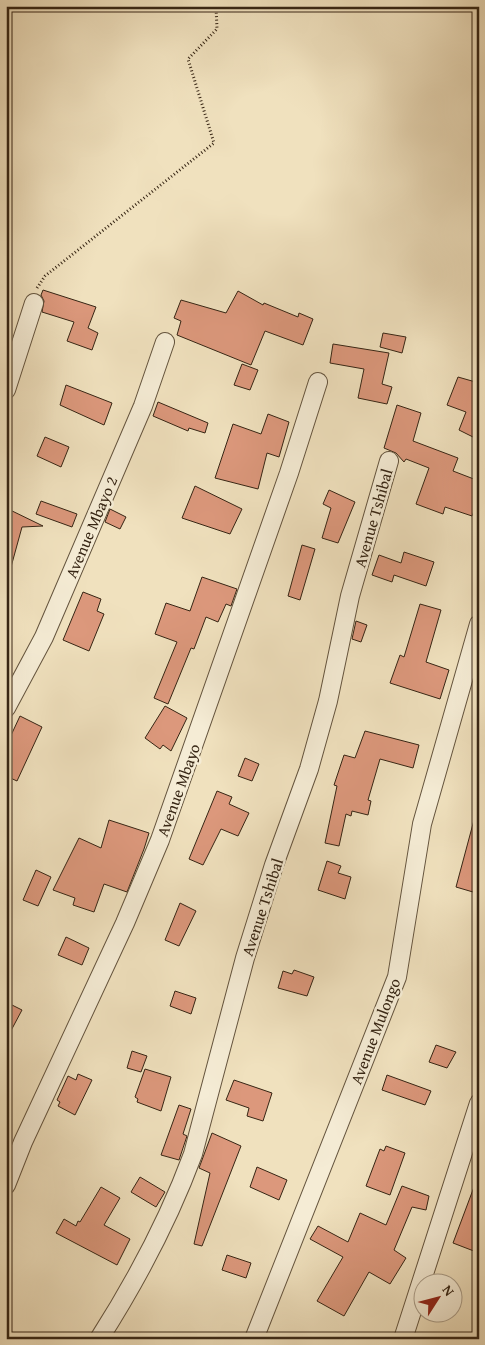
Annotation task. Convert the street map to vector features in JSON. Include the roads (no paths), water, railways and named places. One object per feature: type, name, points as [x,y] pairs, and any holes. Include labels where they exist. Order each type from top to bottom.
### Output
[{"type":"street","points":[[6,390],[34,303]]},
{"type":"street","name":"Avenue Mbayo 2","points":[[6,708],[44,637],[143,406],[165,342]]},
{"type":"street","name":"Avenue Mbayo","points":[[6,1185],[23,1142],[125,923],[160,840],[318,382]]},
{"type":"street","name":"Avenue Tshibal","points":[[99,1339],[121,1304],[184,1183],[245,958],[274,865],[309,769],[328,701],[350,596],[389,462]]},
{"type":"street","name":"Avenue Mulongo","points":[[254,1339],[397,976],[422,824],[479,624]]},
{"type":"street","points":[[403,1339],[479,1104]]}]
